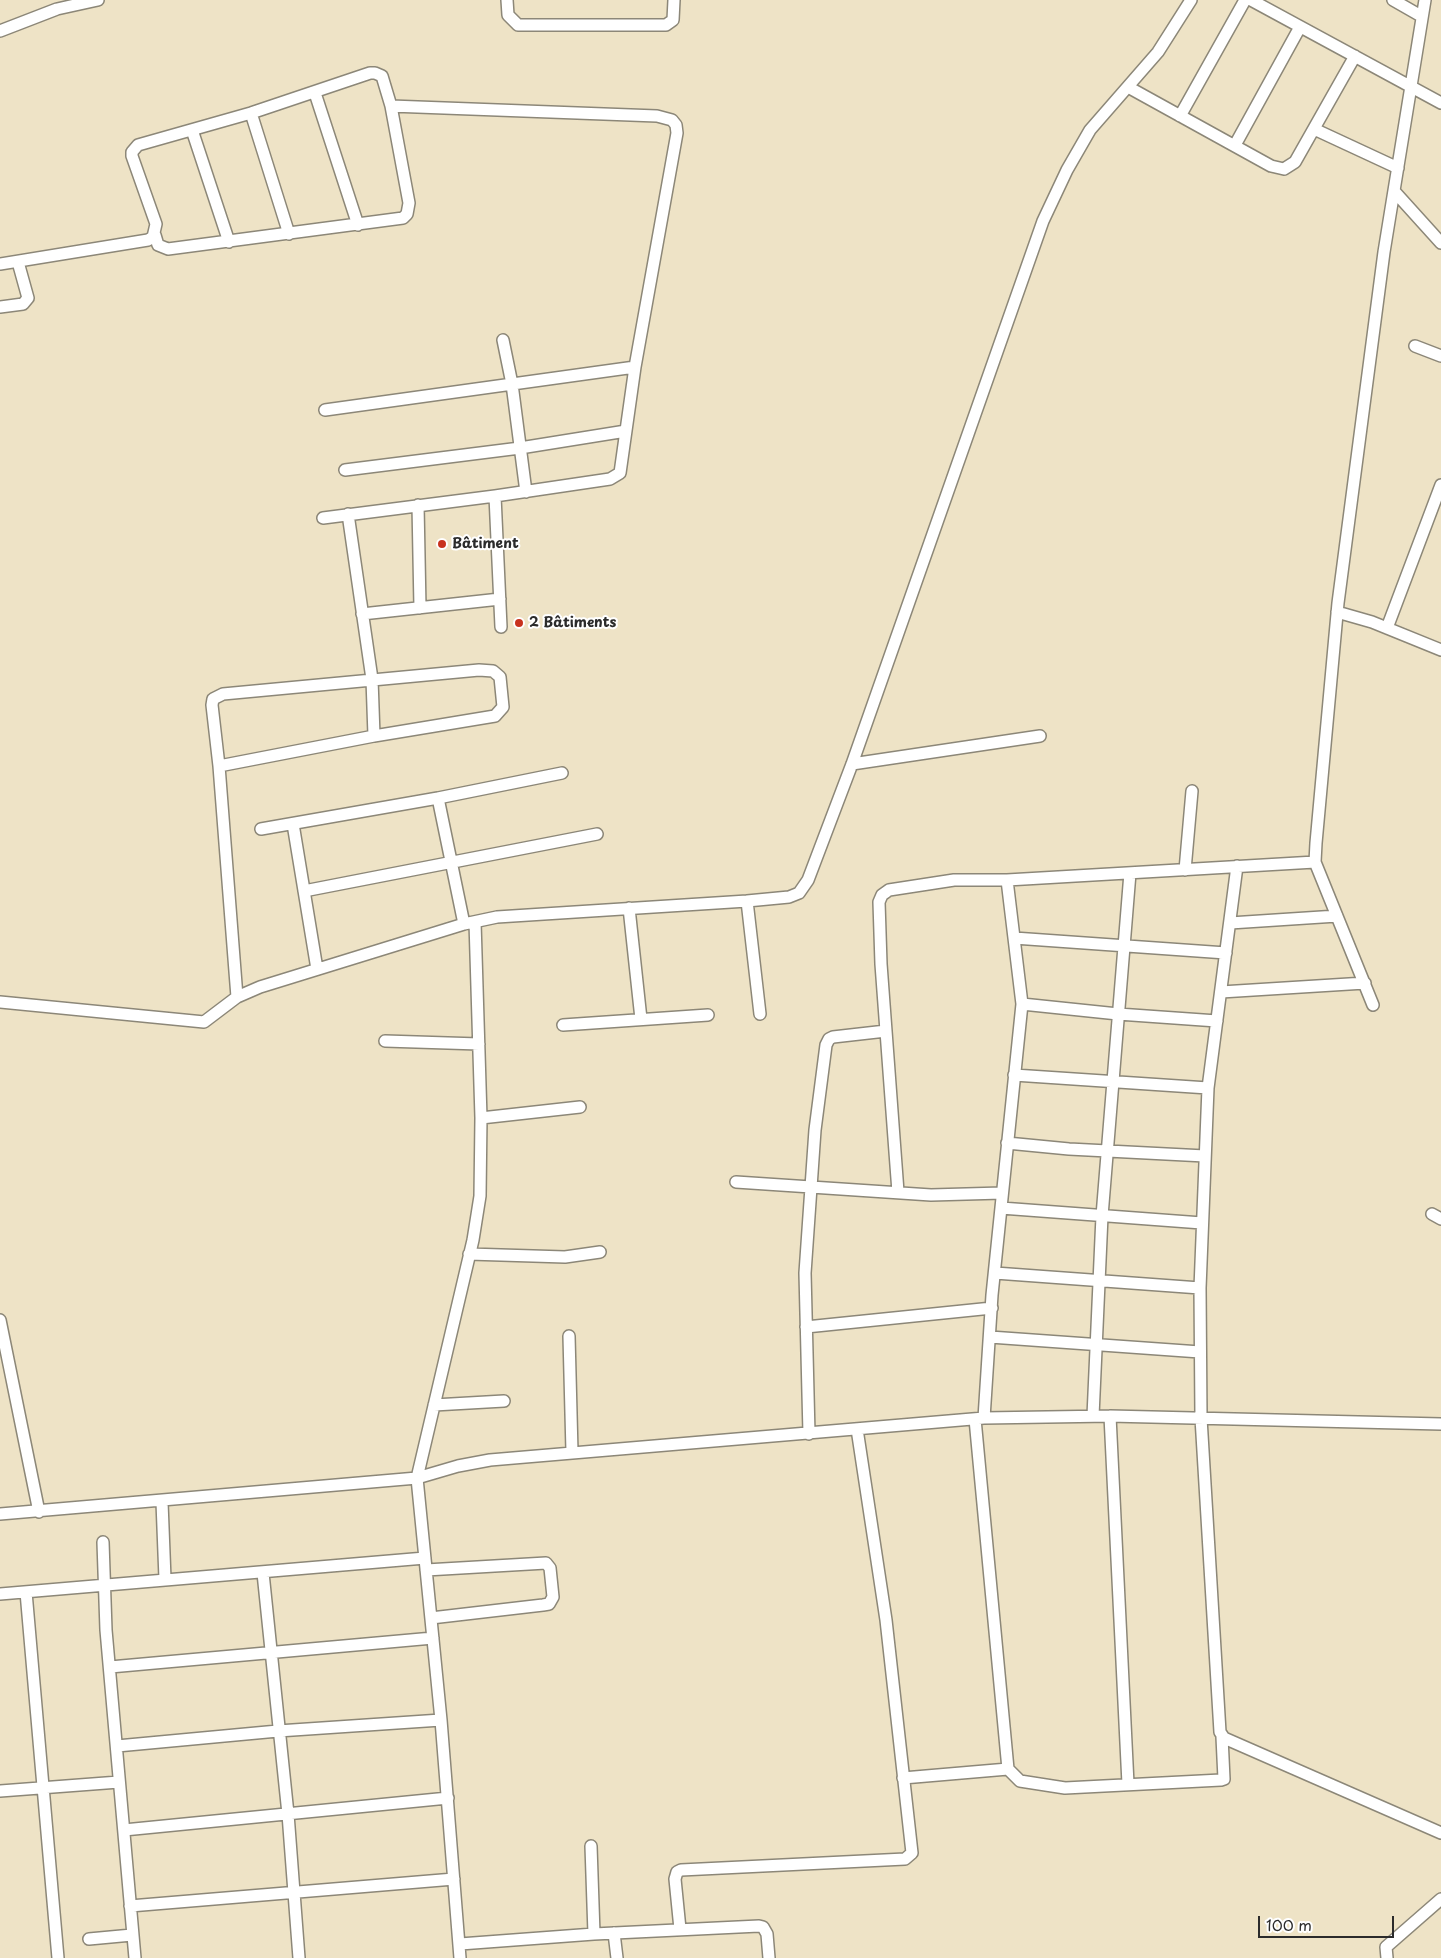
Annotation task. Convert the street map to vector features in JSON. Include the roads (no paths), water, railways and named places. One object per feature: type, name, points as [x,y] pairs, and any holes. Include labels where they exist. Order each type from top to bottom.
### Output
[{"type":"street","points":[[0,31],[57,9],[98,0]]},
{"type":"street","points":[[507,0],[508,15],[518,25],[666,25],[673,20],[674,0]]},
{"type":"street","points":[[0,1002],[204,1022],[237,997],[260,987],[470,923],[497,917],[747,901],[793,896],[804,888],[852,764],[1044,221],[1076,152],[1090,130],[1158,52],[1191,0]]},
{"type":"street","points":[[1180,116],[1245,0]]},
{"type":"street","points":[[1251,0],[1441,103]]},
{"type":"street","points":[[1393,0],[1422,16]]},
{"type":"street","points":[[1374,1005],[1315,862],[1324,737],[1337,612],[1384,252],[1425,0]]},
{"type":"street","points":[[1235,145],[1300,27]]},
{"type":"street","points":[[1128,87],[1271,166],[1284,169],[1295,162],[1355,56]]},
{"type":"street","points":[[375,73],[382,76],[391,106],[408,204],[407,214],[396,220],[229,242],[164,248],[158,245],[155,235],[156,224],[132,152],[138,145],[314,93],[375,73]]},
{"type":"street","points":[[314,93],[358,224]]},
{"type":"street","points":[[323,518],[526,492],[616,476],[620,473],[635,367],[677,133],[676,125],[672,120],[657,116],[391,106]]},
{"type":"street","points":[[251,112],[289,234]]},
{"type":"street","points":[[1314,129],[1398,168]]},
{"type":"street","points":[[192,130],[229,242]]},
{"type":"street","points":[[1394,190],[1441,243]]},
{"type":"street","points":[[0,264],[148,240],[155,235]]},
{"type":"street","points":[[0,308],[23,304],[28,298],[18,262]]},
{"type":"street","points":[[503,340],[512,384],[526,492]]},
{"type":"street","points":[[1415,346],[1441,356]]},
{"type":"street","points":[[324,410],[635,367]]},
{"type":"street","points":[[345,470],[520,448],[626,431]]},
{"type":"street","points":[[1387,628],[1436,515],[1441,485]]},
{"type":"street","points":[[495,496],[501,627]]},
{"type":"street","points":[[418,505],[420,608]]},
{"type":"street","points":[[348,514],[372,679],[374,736]]},
{"type":"street","points":[[362,614],[500,600]]},
{"type":"street","points":[[1337,612],[1387,628],[1441,650]]},
{"type":"street","points":[[220,766],[374,736],[495,716],[503,707],[500,677],[493,671],[372,679],[218,696],[214,699],[212,705],[220,766],[237,997]]},
{"type":"street","points":[[852,764],[1040,736]]},
{"type":"street","points":[[261,829],[438,798],[562,773]]},
{"type":"street","points":[[1184,870],[1192,791]]},
{"type":"street","points":[[438,798],[451,862],[470,923],[479,1044],[481,1118],[480,1196],[469,1254],[418,1478],[448,1798],[460,1958]]},
{"type":"street","points":[[293,824],[317,969]]},
{"type":"street","points":[[304,891],[598,834]]},
{"type":"street","points":[[898,1192],[879,915],[879,902],[882,895],[889,890],[954,880],[1008,880],[1315,862]]},
{"type":"street","points":[[1008,880],[1022,1004],[994,1273],[990,1337],[980,1419],[1008,1769],[1020,1781],[1027,1784],[1065,1788],[1128,1784],[1199,1783],[1223,1780],[1222,1736],[1201,1418],[1200,1288],[1208,1088],[1237,866]]},
{"type":"street","points":[[1092,1416],[1102,1216],[1130,873]]},
{"type":"street","points":[[747,901],[760,1014]]},
{"type":"street","points":[[629,908],[641,1019]]},
{"type":"street","points":[[1230,923],[1338,916]]},
{"type":"street","points":[[1014,938],[1226,953]]},
{"type":"street","points":[[1220,992],[1365,983]]},
{"type":"street","points":[[1022,1004],[1118,1014],[1217,1021]]},
{"type":"street","points":[[563,1025],[708,1015]]},
{"type":"street","points":[[809,1434],[805,1273],[815,1130],[829,1039],[886,1030]]},
{"type":"street","points":[[385,1041],[479,1044]]},
{"type":"street","points":[[1014,1075],[1208,1088]]},
{"type":"street","points":[[481,1118],[580,1107]]},
{"type":"street","points":[[1007,1143],[1069,1149],[1107,1149],[1205,1156]]},
{"type":"street","points":[[736,1182],[932,1195],[1002,1194]]},
{"type":"street","points":[[1001,1208],[1202,1223]]},
{"type":"street","points":[[469,1254],[564,1257],[600,1252]]},
{"type":"street","points":[[994,1273],[1200,1288]]},
{"type":"street","points":[[806,1326],[992,1308]]},
{"type":"street","points":[[0,1320],[40,1512]]},
{"type":"street","points":[[569,1336],[572,1452]]},
{"type":"street","points":[[990,1337],[1200,1352]]},
{"type":"street","points":[[434,1405],[504,1401]]},
{"type":"street","points":[[0,1514],[162,1502],[418,1478],[472,1462],[572,1452],[980,1419],[1110,1416],[1441,1424]]},
{"type":"street","points":[[1110,1416],[1128,1784]]},
{"type":"street","points":[[680,1929],[675,1879],[677,1872],[681,1870],[909,1858],[912,1853],[886,1620],[857,1429]]},
{"type":"street","points":[[162,1502],[165,1579]]},
{"type":"street","points":[[103,1542],[103,1584],[135,1958]]},
{"type":"street","points":[[0,1594],[425,1558]]},
{"type":"street","points":[[426,1570],[546,1564],[550,1568],[554,1597],[549,1604],[431,1618]]},
{"type":"street","points":[[263,1573],[288,1814],[299,1958]]},
{"type":"street","points":[[26,1592],[58,1958]]},
{"type":"street","points":[[110,1667],[433,1638]]},
{"type":"street","points":[[117,1746],[278,1731],[441,1720]]},
{"type":"street","points":[[1222,1736],[1441,1833]]},
{"type":"street","points":[[903,1778],[1008,1769]]},
{"type":"street","points":[[0,1791],[119,1782]]},
{"type":"street","points":[[124,1830],[448,1798]]},
{"type":"street","points":[[591,1846],[594,1934]]},
{"type":"street","points":[[130,1906],[454,1879]]},
{"type":"street","points":[[1375,1958],[1387,1952],[1441,1899]]},
{"type":"street","points":[[460,1944],[680,1929],[763,1927],[767,1934],[769,1958]]},
{"type":"street","points":[[614,1933],[617,1958]]},
{"type":"street","points":[[90,1939],[132,1935]]},
{"type":"place","name":"Bâtiment","points":[[442,544]]},
{"type":"place","name":"2 Bâtiments","points":[[519,623]]}]
